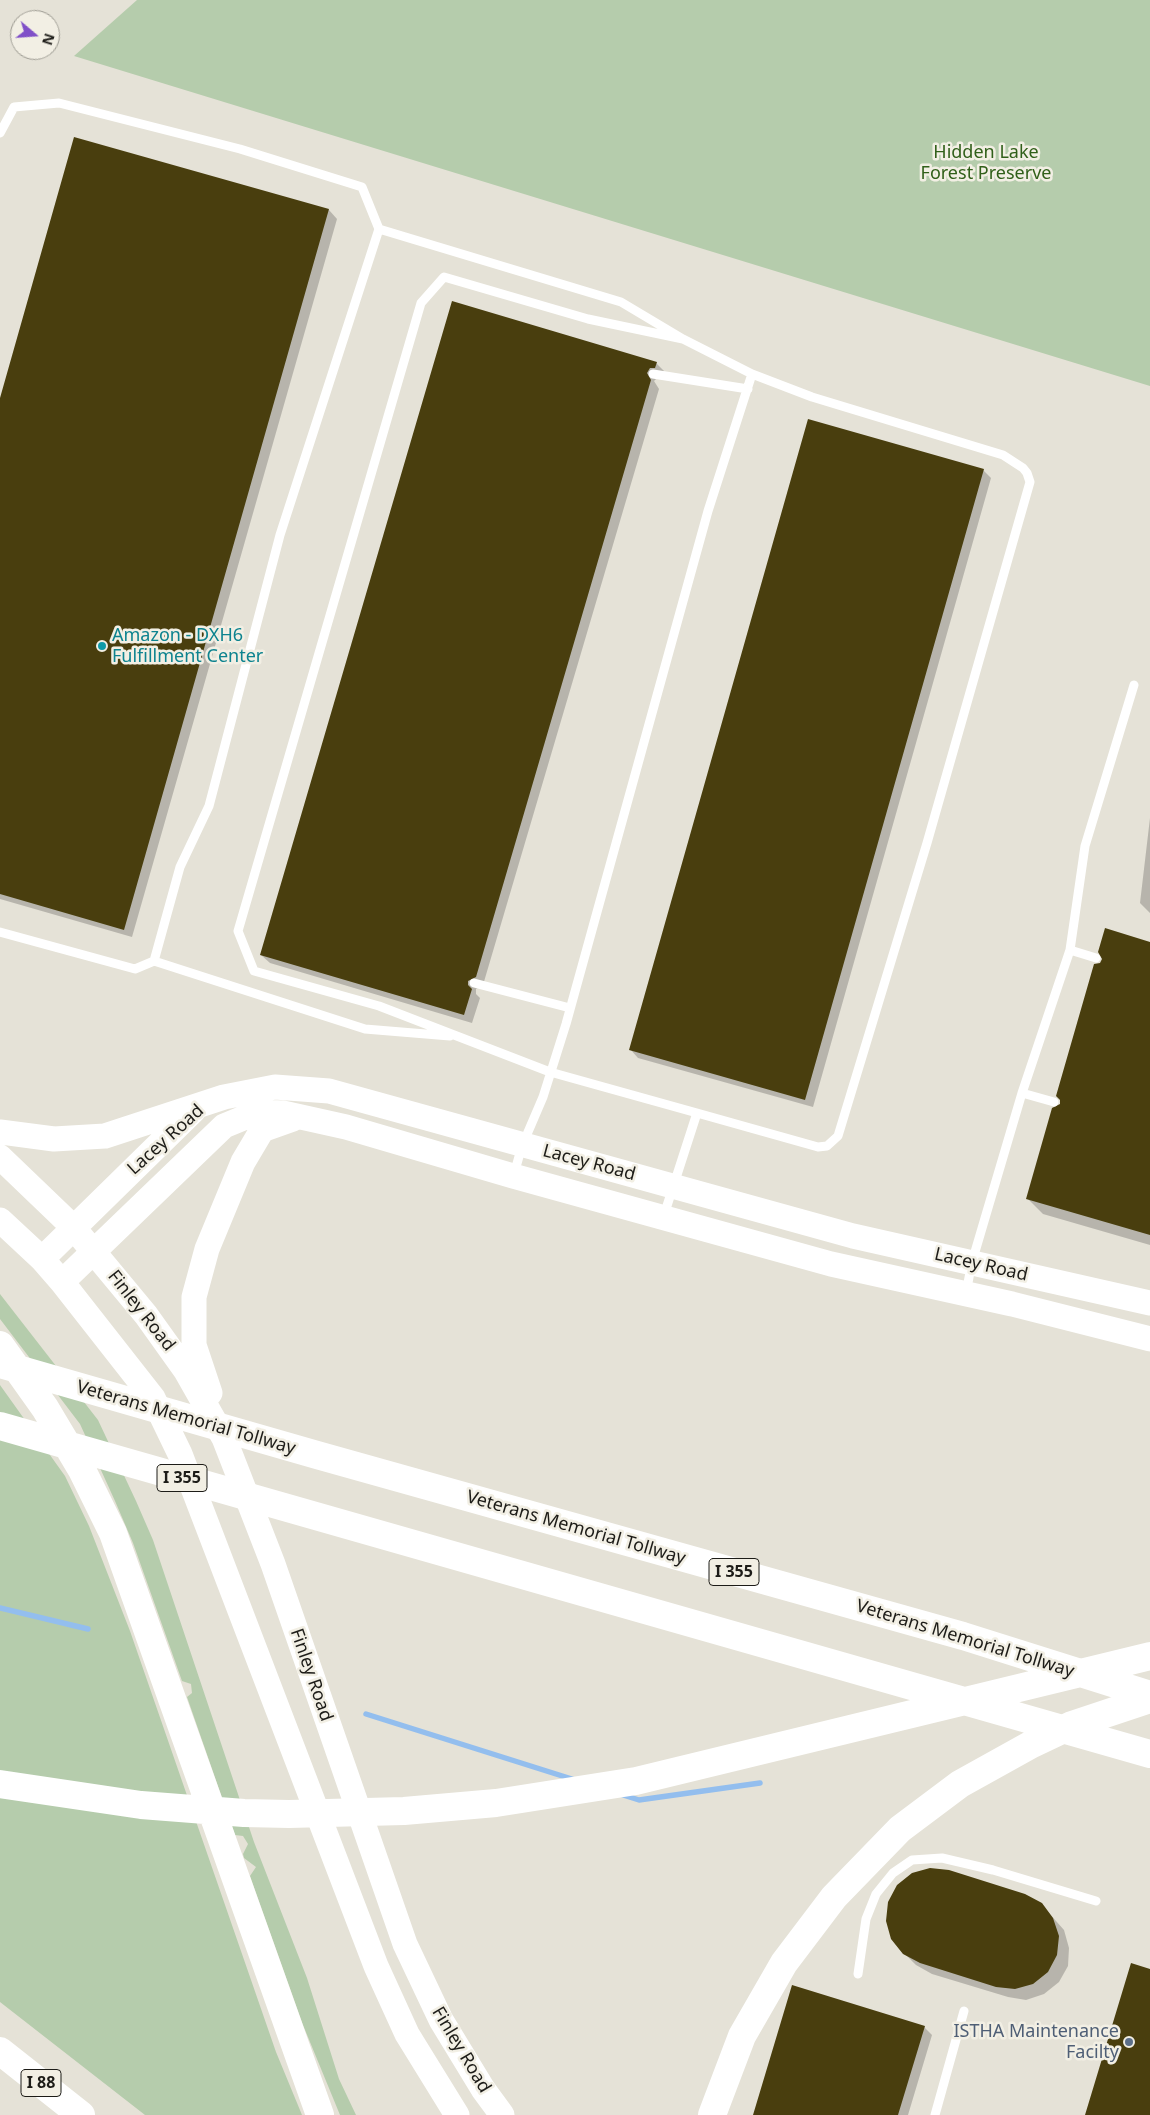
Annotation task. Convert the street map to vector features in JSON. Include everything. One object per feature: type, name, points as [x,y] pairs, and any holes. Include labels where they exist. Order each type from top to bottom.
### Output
[{"type":"highway","points":[[0,1345],[45,1408],[82,1470],[113,1533],[320,2115]]},
{"type":"highway","name":"Veterans Memorial Tollway","points":[[0,1364],[963,1636],[1150,1695]]},
{"type":"highway","name":"I 355","points":[[0,1426],[1150,1754]]},
{"type":"highway","points":[[963,1636],[1150,1674]]},
{"type":"highway","points":[[0,1784],[132,1804],[244,1813],[395,1812],[496,1803],[636,1781],[1150,1656]]},
{"type":"highway","points":[[712,2115],[742,2036],[784,1963],[834,1897],[900,1829],[960,1784],[1032,1744],[1080,1722],[1150,1699]]},
{"type":"highway","name":"I 88","points":[[0,2051],[81,2115]]},
{"type":"main road","name":"Lacey Road","points":[[42,1259],[198,1106],[224,1097],[275,1086],[329,1091],[522,1146],[674,1185],[853,1236],[1150,1303]]},
{"type":"main road","points":[[0,1132],[54,1139],[105,1136],[198,1106]]},
{"type":"main road","name":"Lacey Road","points":[[93,1251],[224,1126],[258,1112],[306,1117],[832,1264],[1012,1304],[1150,1339]]},
{"type":"main road","points":[[224,1438],[194,1344],[194,1297],[198,1281],[207,1249],[243,1162],[262,1130],[280,1122],[306,1117]]},
{"type":"main road","name":"Finley Road","points":[[0,1157],[73,1227],[146,1315],[186,1372],[224,1438],[274,1568],[404,1944],[441,2020],[502,2115]]},
{"type":"main road","name":"Finley Road","points":[[0,1220],[42,1259],[62,1282],[152,1398],[180,1454],[376,1966],[407,2034],[457,2115]]},
{"type":"main road","points":[[62,1282],[93,1251]]},
{"type":"lane","points":[[0,132],[14,107],[59,103],[240,149],[362,188],[378,229],[280,534],[209,806],[180,867],[154,961]]},
{"type":"lane","points":[[378,229],[621,302],[684,339],[752,374],[812,397],[1003,456],[1028,473],[1030,482],[927,843],[838,1136],[827,1146],[818,1147],[550,1072],[379,1006],[254,971],[238,931],[421,303],[444,277],[588,319],[684,339]]},
{"type":"lane","points":[[653,374],[748,389]]},
{"type":"lane","points":[[513,1176],[522,1146],[543,1097],[570,1008],[708,511],[752,374]]},
{"type":"lane","points":[[966,1295],[972,1262],[1022,1093],[1070,950],[1085,846],[1134,685]]},
{"type":"lane","points":[[0,932],[135,968],[154,961],[365,1029],[460,1037]]},
{"type":"lane","points":[[1070,950],[1096,958]]},
{"type":"lane","points":[[474,983],[570,1008]]},
{"type":"lane","points":[[1022,1093],[1054,1102]]},
{"type":"lane","points":[[664,1217],[697,1113]]},
{"type":"lane","points":[[858,1974],[866,1919],[876,1894],[893,1873],[912,1860],[942,1858],[993,1870],[1096,1901]]},
{"type":"lane","points":[[934,2115],[964,2011]]},
{"type":"green space","name":"Hidden Lake Forest Preserve","points":[[137,0],[1150,0],[1150,386],[74,56]]},
{"type":"green space","points":[[0,1294],[98,1420],[153,1540],[254,1842],[307,1978],[339,2079],[356,2115],[340,2115],[303,2025],[250,1876],[256,1867],[244,1858],[243,1854],[248,1844],[243,1836],[235,1835],[187,1697],[192,1693],[191,1684],[182,1681],[133,1543],[115,1501],[80,1424],[0,1319]]},
{"type":"green space","points":[[0,1385],[65,1476],[89,1526],[130,1631],[276,2052],[302,2115],[145,2115],[0,2002]]},
{"type":"building","name":"Amazon - DXH6 Fulfillment Center","points":[[74,137],[329,209],[124,930],[0,894],[0,398]]},
{"type":"building","points":[[452,301],[657,362],[655,368],[650,368],[647,373],[651,380],[476,977],[468,981],[468,985],[472,989],[464,1015],[260,955]]},
{"type":"building","points":[[808,419],[984,469],[805,1100],[629,1050]]},
{"type":"building","points":[[1105,928],[1150,942],[1150,1235],[1026,1199],[1052,1108],[1060,1104],[1060,1100],[1056,1096],[1094,964],[1100,963],[1102,959],[1098,952]]},
{"type":"building","points":[[930,1868],[949,1870],[1025,1894],[1042,1903],[1053,1918],[1059,1936],[1057,1955],[1048,1972],[1033,1984],[1015,1989],[996,1987],[920,1963],[903,1954],[891,1939],[886,1921],[888,1902],[897,1885],[912,1873]]},
{"type":"building","name":"ISTHA Maintenance Facilty","points":[[1131,1963],[1150,1969],[1150,2115],[1085,2115]]},
{"type":"building","points":[[792,1985],[925,2026],[898,2115],[753,2115]]},
{"type":"waterway","points":[[0,1608],[88,1629]]},
{"type":"waterway","points":[[366,1714],[575,1780]]},
{"type":"waterway","points":[[620,1794],[639,1800],[760,1783]]},
{"type":"place","name":"Amazon - DXH6 Fulfillment Center","points":[[102,646]]},
{"type":"place","name":"ISTHA Maintenance Facilty","points":[[1129,2042]]}]
